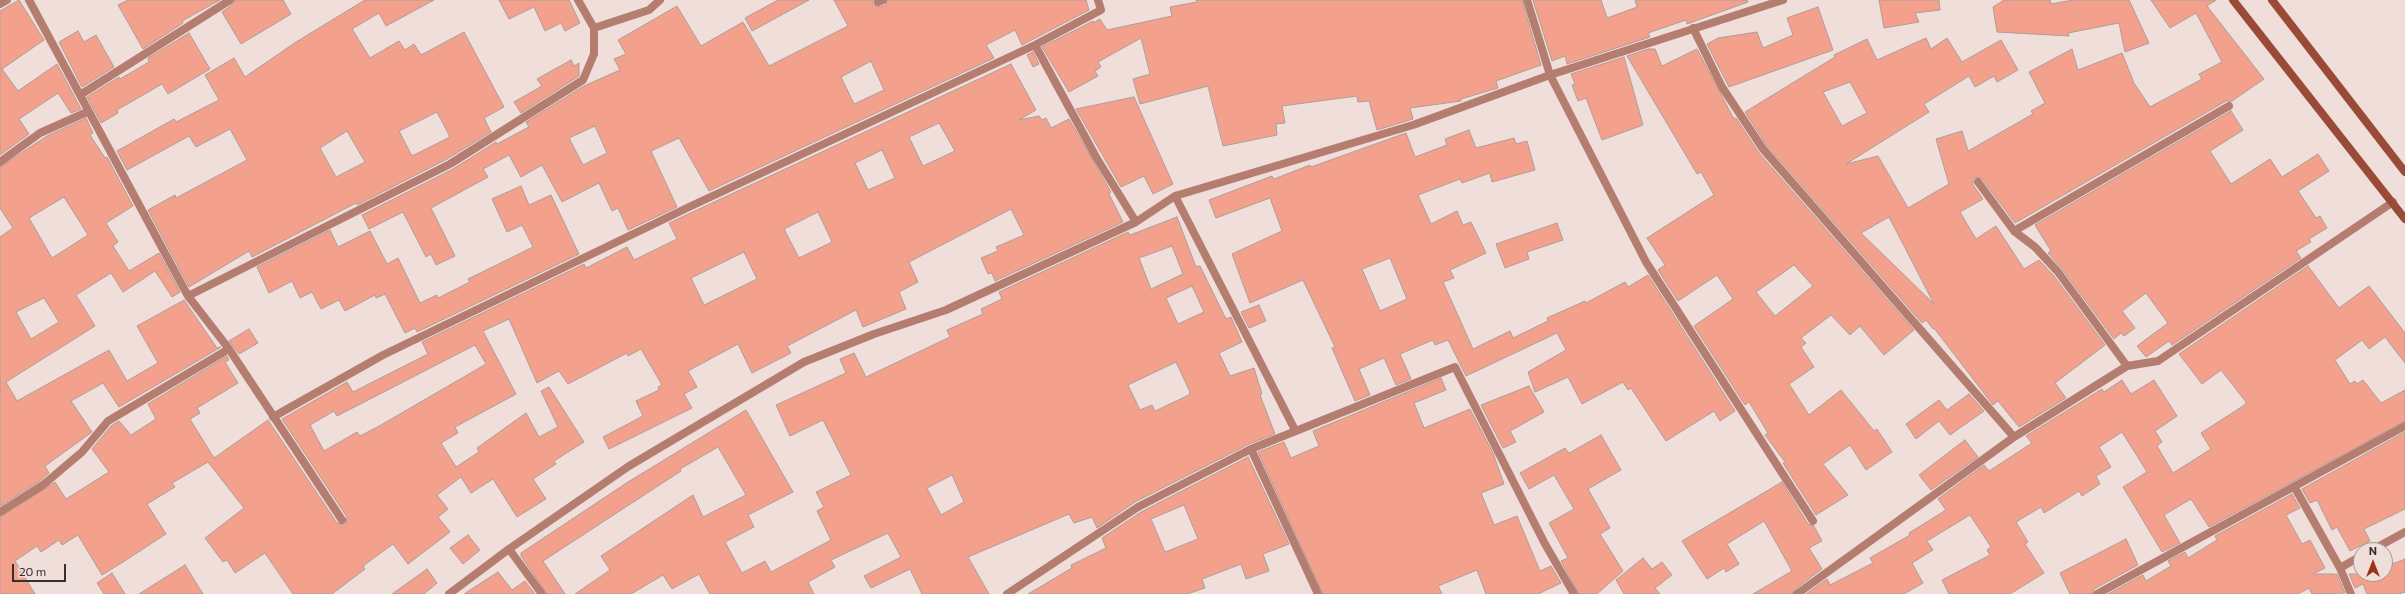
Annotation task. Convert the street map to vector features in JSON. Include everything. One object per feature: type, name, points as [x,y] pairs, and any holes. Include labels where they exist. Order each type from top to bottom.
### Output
[{"type":"main road","points":[[2233,0],[2405,219]]},
{"type":"main road","points":[[2272,0],[2405,172]]},
{"type":"street","points":[[0,4],[7,0]]},
{"type":"street","points":[[29,0],[80,95],[87,112],[188,296],[228,349],[342,520]]},
{"type":"street","points":[[80,95],[230,0]]},
{"type":"street","points":[[188,296],[450,164],[583,80],[594,54],[594,28],[578,0]]},
{"type":"street","points":[[594,28],[649,10],[660,0]]},
{"type":"street","points":[[273,417],[383,355],[689,206],[1035,45],[1101,10],[1098,0]]},
{"type":"street","points":[[1527,0],[1550,75],[1646,262],[1813,521]]},
{"type":"street","points":[[449,594],[509,549],[629,466],[804,362],[874,334],[946,310],[1136,222],[1175,196],[1413,125],[1550,75],[1783,0]]},
{"type":"street","points":[[1693,28],[1722,87],[1763,149],[2014,437]]},
{"type":"street","points":[[1035,45],[1096,157],[1136,222]]},
{"type":"street","points":[[2014,231],[2229,106]]},
{"type":"street","points":[[0,162],[40,133],[87,112]]},
{"type":"street","points":[[1978,182],[2014,231],[2035,247],[2058,272],[2128,366]]},
{"type":"street","points":[[1175,196],[1295,430]]},
{"type":"street","points":[[1797,594],[2014,437],[2128,366],[2158,361],[2393,202]]},
{"type":"street","points":[[0,512],[43,485],[82,452],[108,421],[228,349]]},
{"type":"street","points":[[1007,594],[1138,507],[1251,449],[1295,430],[1455,367],[1545,544],[1574,594]]},
{"type":"street","points":[[2097,594],[2294,488],[2405,426]]},
{"type":"street","points":[[1251,449],[1318,594]]},
{"type":"street","points":[[2294,488],[2340,568],[2351,594]]},
{"type":"street","points":[[2387,542],[2405,532]]},
{"type":"street","points":[[509,549],[542,594]]},
{"type":"street","points":[[2340,568],[2353,561]]},
{"type":"building","points":[[19,0],[44,40],[2,69],[18,91],[57,64],[81,109],[71,113],[58,93],[19,119],[29,134],[0,155],[0,11]]},
{"type":"building","points":[[128,0],[220,0],[182,21],[183,23],[143,49],[118,5]]},
{"type":"building","points":[[235,0],[283,0],[291,14],[241,44],[222,12],[233,4]]},
{"type":"building","points":[[365,0],[434,0],[386,26],[379,13],[352,29],[370,58],[399,41],[405,50],[414,44],[421,55],[464,32],[504,107],[484,118],[491,132],[447,159],[357,205],[356,203],[252,257],[249,251],[189,287],[148,210],[175,195],[176,198],[247,160],[230,129],[196,147],[189,136],[127,170],[117,151],[174,119],[176,122],[219,100],[205,75],[234,58],[245,77],[296,42]],"holes":[[[437,112],[450,137],[412,156],[399,131]],[[347,131],[365,162],[336,177],[320,148]]]},
{"type":"building","points":[[499,0],[569,0],[580,23],[565,31],[561,23],[545,31],[534,7],[509,19]]},
{"type":"building","points":[[778,0],[809,0],[752,31],[745,18]]},
{"type":"building","points":[[834,0],[873,0],[873,4],[878,7],[885,5],[888,0],[1086,0],[1089,10],[1022,45],[1015,30],[986,45],[994,58],[709,191],[679,138],[651,151],[677,207],[628,230],[618,208],[612,211],[599,183],[562,202],[542,165],[521,177],[509,155],[483,169],[488,177],[431,208],[455,256],[436,265],[431,254],[426,257],[403,212],[369,229],[362,215],[453,169],[496,142],[497,144],[529,127],[526,122],[584,86],[620,70],[614,59],[626,54],[618,40],[677,6],[701,46],[743,22],[769,66],[848,26]],"holes":[[[871,61],[884,90],[854,104],[841,77]],[[595,126],[607,153],[583,165],[569,138]]]},
{"type":"building","points":[[1196,0],[1522,0],[1541,65],[1496,81],[1498,88],[1461,99],[1461,101],[1410,108],[1413,119],[1377,130],[1369,101],[1358,102],[1357,96],[1282,106],[1285,123],[1276,124],[1277,135],[1223,146],[1208,86],[1140,104],[1133,79],[1150,74],[1141,38],[1098,62],[1101,67],[1095,71],[1098,76],[1069,92],[1042,47],[1093,21],[1093,23],[1100,19],[1107,30],[1172,16],[1170,7],[1197,2]]},
{"type":"building","points":[[1533,0],[1601,0],[1607,18],[1637,7],[1635,0],[1747,0],[1748,2],[1687,24],[1686,20],[1648,33],[1650,37],[1567,64],[1565,56],[1552,61]]},
{"type":"building","points":[[1879,0],[1939,0],[1940,10],[1915,13],[1919,22],[1884,28]]},
{"type":"building","points":[[2004,0],[2050,0],[2051,4],[2073,0],[2129,0],[2149,43],[2125,52],[2119,23],[2068,33],[2069,36],[1997,32],[1993,7]]},
{"type":"building","points":[[2151,0],[2216,0],[2207,6],[2264,79],[2232,101],[2226,101],[2015,223],[1982,179],[1978,177],[1973,179],[1973,185],[1983,199],[1960,212],[1976,239],[1996,226],[2024,269],[2039,260],[2054,276],[2105,345],[2055,383],[2066,398],[2019,427],[1998,401],[1993,405],[1934,328],[1933,329],[1926,320],[1922,323],[1767,146],[1745,112],[1835,57],[1834,55],[1867,39],[1877,60],[1926,38],[1931,49],[1947,38],[1962,62],[2001,40],[2018,70],[1997,82],[1994,76],[1975,87],[1969,76],[1924,104],[1929,112],[1846,164],[1878,156],[1908,208],[1949,184],[1936,139],[1962,131],[1968,151],[2033,114],[2031,111],[2045,103],[2029,72],[2072,49],[2078,70],[2122,53],[2134,83],[2150,107],[2202,79],[2199,74],[2222,62],[2196,13],[2170,28]],"holes":[[[1850,82],[1867,113],[1842,126],[1823,92]],[[1889,217],[1934,304],[1861,233]]]},
{"type":"building","points":[[1818,7],[1833,50],[1729,87],[1707,44],[1718,38],[1757,32],[1763,48],[1793,35],[1787,18]]},
{"type":"building","points":[[78,31],[84,42],[96,35],[114,67],[82,87],[59,42]]},
{"type":"building","points":[[189,33],[210,69],[168,94],[162,84],[117,110],[118,113],[101,123],[87,97],[119,77],[120,79],[149,62],[148,58]]},
{"type":"building","points":[[1648,49],[1655,49],[1662,66],[1697,49],[1734,119],[1736,118],[1759,153],[1914,330],[1884,355],[1860,326],[1850,335],[1831,315],[1801,338],[1806,343],[1801,347],[1814,367],[1789,384],[1809,415],[1841,390],[1874,431],[1877,429],[1892,452],[1866,470],[1850,445],[1823,464],[1848,495],[1816,515],[1783,463],[1785,462],[1765,435],[1768,433],[1749,402],[1745,405],[1694,326],[1733,299],[1717,275],[1678,301],[1658,270],[1665,265],[1647,238],[1714,195],[1701,172],[1697,174],[1627,56]],"holes":[[[1794,265],[1813,286],[1775,316],[1756,292]]]},
{"type":"building","points":[[1033,52],[1039,64],[1033,67],[1027,55]]},
{"type":"building","points":[[1624,57],[1643,125],[1602,140],[1586,98],[1578,101],[1572,85],[1575,84],[1571,74]]},
{"type":"building","points":[[571,60],[574,66],[579,63],[579,76],[521,113],[514,102],[542,86],[537,79]]},
{"type":"building","points":[[1011,64],[1036,110],[1019,120],[1039,116],[1042,120],[1046,118],[1051,128],[1069,119],[1111,192],[1109,194],[1123,222],[995,281],[992,273],[988,274],[981,258],[998,251],[996,247],[1024,235],[1011,209],[909,262],[918,282],[899,292],[906,309],[863,327],[856,310],[787,346],[791,353],[752,373],[738,344],[688,371],[697,387],[684,394],[692,408],[609,449],[603,437],[643,416],[636,401],[659,390],[658,387],[662,385],[641,349],[628,356],[627,353],[568,384],[559,371],[537,383],[509,319],[483,331],[516,394],[455,427],[458,433],[441,443],[456,467],[479,452],[477,448],[526,413],[539,437],[558,427],[541,391],[549,387],[584,442],[554,461],[556,464],[533,479],[546,499],[517,517],[493,479],[471,493],[461,477],[437,495],[448,509],[438,517],[450,532],[408,564],[393,544],[363,566],[365,569],[332,594],[293,594],[265,553],[235,573],[227,560],[223,562],[205,538],[244,508],[208,462],[172,483],[175,487],[147,504],[166,534],[123,562],[102,575],[78,535],[62,545],[59,540],[41,552],[37,546],[15,561],[35,594],[0,594],[0,517],[55,482],[66,499],[109,472],[92,449],[111,426],[119,421],[131,435],[156,419],[148,404],[227,356],[229,360],[225,362],[238,383],[197,408],[200,413],[190,419],[214,458],[268,420],[337,523],[345,525],[347,517],[282,419],[347,382],[353,392],[428,354],[422,342],[584,264],[586,268],[627,247],[634,260],[677,239],[669,223]],"holes":[[[939,123],[955,151],[923,166],[909,137]],[[882,150],[895,178],[868,190],[855,163]],[[818,212],[832,242],[799,258],[784,229]],[[744,252],[757,279],[704,305],[691,278]],[[475,345],[486,364],[381,425],[360,436],[357,432],[324,451],[310,425],[334,411],[337,416]]]},
{"type":"building","points":[[1134,97],[1173,184],[1153,194],[1144,176],[1121,187],[1076,109]]},
{"type":"building","points":[[2231,111],[2243,130],[2210,151],[2231,184],[2270,159],[2282,177],[2318,154],[2329,171],[2298,191],[2316,218],[2320,216],[2327,228],[2309,239],[2311,242],[2296,251],[2301,258],[2172,345],[2169,341],[2146,357],[2137,346],[2168,323],[2146,293],[2122,311],[2135,328],[2124,336],[2121,333],[2114,339],[2062,269],[2048,253],[2051,251],[2035,225]]},
{"type":"building","points":[[86,118],[93,133],[90,135],[105,158],[107,157],[133,206],[106,223],[118,242],[113,246],[129,271],[159,253],[180,292],[172,297],[155,271],[123,292],[111,273],[76,295],[95,326],[6,382],[17,401],[109,350],[127,381],[158,363],[137,326],[184,300],[217,348],[221,347],[119,407],[103,383],[71,401],[92,432],[45,466],[49,473],[40,481],[0,506],[0,237],[13,228],[0,208],[0,167],[47,136]],"holes":[[[64,197],[88,235],[52,258],[29,218]],[[44,298],[59,322],[31,339],[16,312]]]},
{"type":"building","points":[[1469,130],[1476,148],[1514,138],[1516,144],[1527,141],[1535,170],[1492,182],[1490,173],[1462,183],[1460,179],[1418,195],[1431,224],[1457,211],[1463,225],[1471,222],[1486,253],[1450,270],[1454,278],[1443,282],[1473,349],[1510,331],[1513,338],[1548,321],[1547,318],[1585,301],[1586,303],[1625,282],[1628,287],[1648,275],[1735,411],[1720,421],[1714,411],[1666,441],[1631,388],[1628,390],[1623,382],[1582,404],[1568,377],[1535,392],[1528,372],[1566,350],[1557,333],[1466,376],[1448,340],[1435,345],[1433,340],[1400,354],[1411,379],[1396,385],[1384,358],[1359,369],[1370,395],[1355,401],[1332,348],[1335,347],[1303,280],[1250,303],[1232,254],[1282,231],[1270,198],[1216,218],[1209,200],[1272,176],[1274,179],[1310,165],[1311,167],[1406,133],[1415,157],[1447,145],[1445,139]],"holes":[[[1390,258],[1407,299],[1380,311],[1362,269]]]},
{"type":"building","points":[[521,186],[529,205],[551,195],[579,254],[417,332],[415,328],[405,333],[385,294],[376,298],[375,295],[345,311],[339,300],[321,309],[312,292],[300,298],[292,281],[269,293],[257,267],[330,230],[338,247],[370,231],[387,264],[398,258],[420,303],[437,295],[438,298],[470,282],[468,279],[533,247],[522,225],[507,232],[492,199]]},
{"type":"building","points":[[1177,217],[1196,267],[1200,266],[1226,319],[1231,317],[1242,342],[1219,353],[1230,376],[1254,368],[1262,394],[1260,395],[1275,434],[1249,444],[1135,502],[1097,528],[1092,517],[1074,523],[1069,514],[968,557],[989,594],[922,594],[910,569],[871,588],[864,576],[901,557],[888,533],[831,560],[835,567],[808,582],[814,594],[710,594],[699,574],[672,589],[663,575],[631,594],[575,594],[610,570],[601,556],[693,495],[703,517],[746,495],[718,447],[680,469],[681,471],[543,561],[565,594],[547,594],[521,556],[521,553],[628,482],[746,410],[793,492],[748,515],[754,527],[725,542],[742,573],[765,561],[771,572],[831,540],[817,511],[824,507],[816,492],[851,475],[823,420],[790,436],[776,405],[846,373],[840,359],[854,353],[866,377],[950,337],[947,330],[983,314],[981,309],[1002,299],[999,292],[1128,232],[1130,235]],"holes":[[[1172,246],[1183,274],[1151,289],[1139,258]],[[1192,286],[1204,312],[1178,324],[1166,298]],[[1176,362],[1190,392],[1189,395],[1155,411],[1152,405],[1140,410],[1128,385]],[[952,475],[964,502],[941,515],[927,488]]]},
{"type":"building","points":[[1557,223],[1563,240],[1527,252],[1529,259],[1505,268],[1496,244]]},
{"type":"building","points":[[2308,266],[2339,308],[2369,286],[2405,333],[2405,363],[2385,337],[2369,349],[2362,340],[2335,360],[2350,384],[2355,381],[2357,384],[2363,380],[2381,403],[2405,390],[2405,421],[2209,527],[2191,499],[2164,515],[2180,543],[2162,552],[2123,487],[2147,472],[2122,432],[2099,447],[2111,467],[2096,476],[2100,484],[2082,496],[2079,491],[2044,513],[2041,507],[2016,522],[2028,542],[2025,544],[2044,573],[2010,594],[1949,594],[1942,580],[1990,555],[1987,550],[1991,547],[1970,515],[1927,541],[1933,550],[1912,563],[1923,583],[1904,594],[1806,594],[1827,579],[1830,585],[1873,563],[1870,558],[1910,535],[1909,533],[1946,510],[1938,499],[1984,465],[1989,471],[2032,443],[2026,436],[2102,389],[2104,392],[2122,380],[2131,394],[2154,380],[2177,416],[2155,431],[2162,442],[2157,446],[2173,473],[2211,449],[2201,433],[2246,404],[2246,402],[2221,370],[2202,384],[2179,354]]},
{"type":"building","points":[[1259,305],[1266,321],[1249,328],[1241,312]]},
{"type":"building","points":[[249,329],[258,343],[239,354],[229,341]]},
{"type":"building","points":[[1441,378],[1446,390],[1414,403],[1424,428],[1470,409],[1493,453],[1504,484],[1481,493],[1494,525],[1517,516],[1540,571],[1551,566],[1561,583],[1538,594],[1486,594],[1477,570],[1438,586],[1442,594],[1323,594],[1258,452],[1284,442],[1291,458],[1319,446],[1313,431]]},
{"type":"building","points":[[1529,386],[1544,412],[1510,431],[1516,442],[1503,448],[1481,405]]},
{"type":"building","points":[[1969,394],[1984,411],[1950,435],[1939,421],[1916,439],[1906,424],[1939,400],[1947,410]]},
{"type":"building","points":[[2405,432],[2405,509],[2364,529],[2370,541],[2353,542],[2353,550],[2350,551],[2337,527],[2332,530],[2317,500],[2310,503],[2302,489]]},
{"type":"building","points":[[1601,435],[1621,470],[1588,489],[1610,528],[1600,534],[1623,571],[1597,594],[1579,594],[1561,561],[1568,558],[1549,523],[1574,509],[1554,475],[1529,489],[1520,473],[1565,448],[1569,453]]},
{"type":"building","points":[[1965,440],[1978,457],[1931,490],[1919,475]]},
{"type":"building","points":[[1248,457],[1289,544],[1263,554],[1269,571],[1246,579],[1241,564],[1202,579],[1205,588],[1187,594],[1028,594],[1072,568],[1071,565],[1106,548],[1102,538],[1141,512]],"holes":[[[1184,505],[1198,539],[1165,552],[1151,519]]]},
{"type":"building","points":[[1782,482],[1808,524],[1814,526],[1822,541],[1809,548],[1822,569],[1794,590],[1792,594],[1753,594],[1792,571],[1764,521],[1727,544],[1739,564],[1726,572],[1724,568],[1707,579],[1682,541]]},
{"type":"building","points":[[2292,494],[2300,508],[2286,515],[2302,544],[2310,540],[2325,568],[2313,574],[2337,574],[2345,593],[2312,594],[2309,588],[2298,594],[2108,594],[2143,575],[2146,581],[2171,566],[2168,561],[2185,552],[2188,558],[2217,540],[2215,536]]},
{"type":"building","points":[[468,535],[480,550],[463,564],[450,548]]},
{"type":"building","points":[[2126,539],[2138,565],[2094,589],[2092,594],[2070,594],[2060,573]]},
{"type":"building","points":[[1643,558],[1652,569],[1662,562],[1672,575],[1655,588],[1660,594],[1624,594],[1616,580]]},
{"type":"building","points":[[2405,559],[2405,592],[2399,594],[2367,594],[2363,584],[2355,588],[2349,574],[2353,574],[2353,582],[2393,582],[2393,564]]},
{"type":"building","points":[[185,565],[203,594],[139,594]]},
{"type":"building","points":[[427,569],[437,583],[424,594],[392,594]]},
{"type":"building","points":[[498,572],[512,590],[525,581],[535,594],[464,594]]},
{"type":"building","points":[[112,573],[125,594],[104,594],[97,583]]}]
